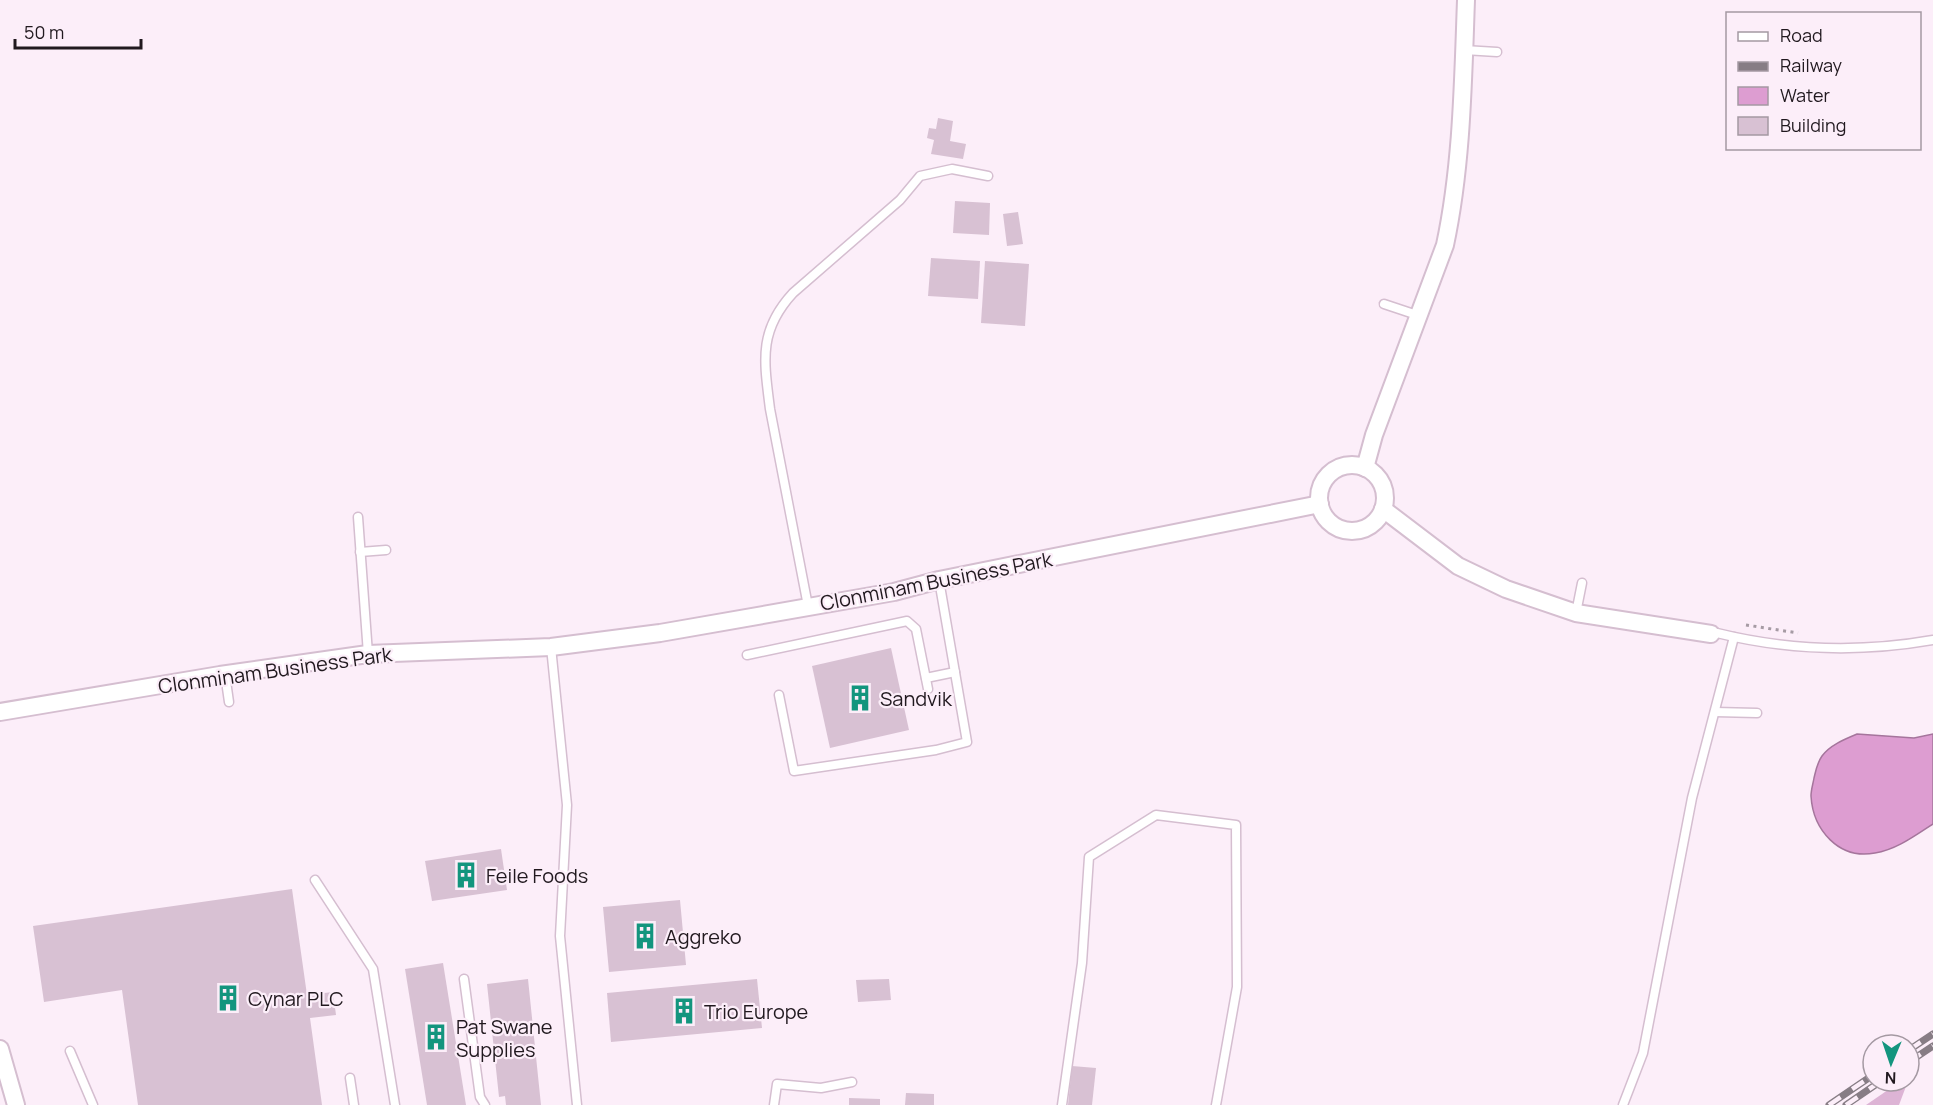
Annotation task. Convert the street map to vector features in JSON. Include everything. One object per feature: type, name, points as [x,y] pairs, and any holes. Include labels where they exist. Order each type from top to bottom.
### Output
[{"type":"street","points":[[1365,468],[1374,435],[1445,245],[1452,214],[1459,153],[1466,0]]},
{"type":"street","points":[[1355,465],[1365,468],[1373,473],[1384,489],[1383,509],[1378,519],[1370,526],[1360,530],[1350,531],[1330,523],[1323,514],[1320,504],[1319,494],[1322,484],[1328,476],[1345,466],[1355,465]]},
{"type":"street","name":"Clonminam Business Park","points":[[0,712],[225,674],[368,654],[551,647],[660,633],[894,592],[939,580],[1320,504]]},
{"type":"street","points":[[1383,509],[1458,566],[1506,589],[1576,613],[1711,634]]},
{"type":"street","points":[[0,1049],[16,1105]]},
{"type":"lane","points":[[1464,50],[1497,52]]},
{"type":"lane","points":[[808,606],[766,384],[765,340],[773,320],[793,293],[900,200],[920,176],[952,169],[988,176]]},
{"type":"lane","points":[[1384,304],[1420,316]]},
{"type":"lane","points":[[358,517],[368,654]]},
{"type":"lane","points":[[360,552],[386,550]]},
{"type":"lane","points":[[779,694],[794,771],[936,750],[967,742],[939,580]]},
{"type":"lane","points":[[1576,613],[1582,583]]},
{"type":"lane","points":[[747,655],[907,621],[916,629],[928,689]]},
{"type":"lane","points":[[1711,634],[1717,633],[1818,649],[1889,647],[1933,640]]},
{"type":"lane","points":[[1623,1105],[1643,1053],[1692,798],[1734,637]]},
{"type":"lane","points":[[551,647],[567,806],[560,936],[577,1105]]},
{"type":"lane","points":[[926,678],[955,672]]},
{"type":"lane","points":[[225,674],[229,702]]},
{"type":"lane","points":[[1714,712],[1757,713]]},
{"type":"lane","points":[[1062,1105],[1082,963],[1089,857],[1156,815],[1236,825],[1237,987],[1216,1105]]},
{"type":"lane","points":[[315,880],[373,969],[394,1105]]},
{"type":"lane","points":[[465,979],[480,1097],[484,1105]]},
{"type":"lane","points":[[70,1051],[93,1105]]},
{"type":"lane","points":[[350,1078],[354,1105]]},
{"type":"lane","points":[[774,1105],[777,1084],[821,1088],[852,1082]]},
{"type":"path","points":[[1741,624],[1803,633]]},
{"type":"shaded area","points":[[1884,1093],[1904,1093],[1899,1105],[1866,1105]]},
{"type":"water","points":[[1857,734],[1914,738],[1933,734],[1933,824],[1898,845],[1875,853],[1850,852],[1830,840],[1817,820],[1811,796],[1816,769],[1825,752]]},
{"type":"building","points":[[938,118],[953,121],[950,141],[966,144],[963,159],[931,154],[934,140],[927,138],[929,128],[936,129]]},
{"type":"building","points":[[955,201],[990,203],[989,235],[953,233]]},
{"type":"building","points":[[1018,212],[1023,244],[1007,246],[1003,214]]},
{"type":"building","points":[[931,258],[980,261],[978,299],[928,296]]},
{"type":"building","points":[[985,261],[1029,264],[1025,326],[981,323]]},
{"type":"building","name":"Sandvik","points":[[891,648],[909,730],[830,748],[812,666]]},
{"type":"building","name":"Feile Foods","points":[[501,849],[507,890],[432,901],[425,861]]},
{"type":"building","name":"Cynar PLC","points":[[292,889],[307,995],[333,992],[336,1015],[310,1018],[322,1105],[138,1105],[122,990],[44,1002],[33,926]]},
{"type":"building","name":"Aggreko","points":[[680,900],[686,965],[609,972],[603,907]]},
{"type":"building","name":"Pat Swane Supplies","points":[[443,963],[466,1105],[427,1105],[405,969]]},
{"type":"building","points":[[528,979],[541,1105],[506,1105],[505,1096],[499,1097],[487,984]]},
{"type":"building","name":"Trio Europe","points":[[757,979],[762,1028],[611,1042],[607,993]]},
{"type":"building","points":[[889,979],[891,1000],[858,1002],[856,980]]},
{"type":"building","points":[[1072,1066],[1096,1068],[1092,1105],[1068,1105]]},
{"type":"building","points":[[906,1093],[934,1094],[934,1105],[905,1105]]},
{"type":"building","points":[[849,1098],[880,1099],[880,1105],[849,1105]]},
{"type":"railway","points":[[1921,1042],[1933,1034]]},
{"type":"railway","points":[[1921,1054],[1933,1046]]},
{"type":"railway","points":[[1829,1105],[1861,1083]]},
{"type":"railway","points":[[1846,1105],[1864,1093]]},
{"type":"place","name":"Sandvik","points":[[860,698]]},
{"type":"place","name":"Feile Foods","points":[[466,875]]},
{"type":"place","name":"Aggreko","points":[[645,936]]},
{"type":"place","name":"Cynar PLC","points":[[228,998]]},
{"type":"place","name":"Trio Europe","points":[[684,1011]]},
{"type":"place","name":"Pat Swane Supplies","points":[[436,1037]]}]
